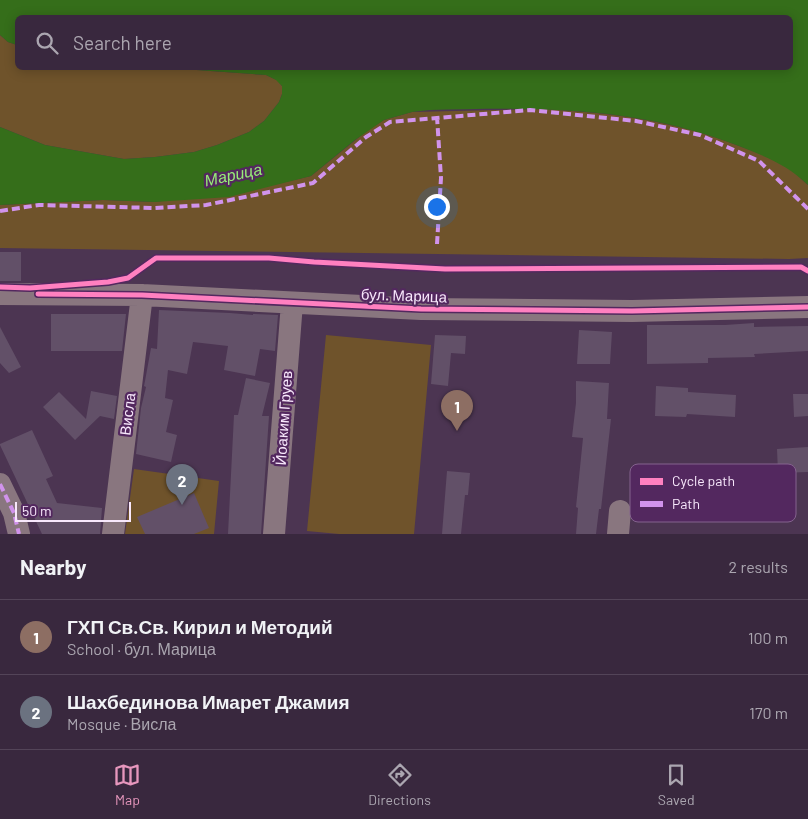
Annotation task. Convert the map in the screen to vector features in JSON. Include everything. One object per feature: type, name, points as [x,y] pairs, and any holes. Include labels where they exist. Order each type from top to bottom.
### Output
[{"type":"street","name":"бул. Марица","points":[[0,294],[142,295],[421,309],[623,311],[808,307]]},
{"type":"street","name":"Висла","points":[[113,534],[142,295]]},
{"type":"street","name":"Йоаким Груев","points":[[274,534],[292,303]]},
{"type":"street","points":[[0,484],[14,513],[18,534]]},
{"type":"street","points":[[618,534],[620,511]]},
{"type":"shaded area","points":[[0,35],[8,42],[15,44],[15,70],[197,70],[266,75],[277,80],[282,86],[279,102],[264,121],[249,132],[194,152],[124,159],[45,145],[0,127]]},
{"type":"shaded area","points":[[542,109],[618,116],[666,124],[714,137],[782,164],[808,185],[808,258],[0,248],[0,205],[103,200],[155,202],[277,184],[311,176],[368,130],[384,120],[412,112]]},
{"type":"shaded area","points":[[326,335],[431,345],[414,534],[339,534],[307,531]]},
{"type":"shaded area","points":[[134,469],[219,481],[214,534],[125,534]]},
{"type":"water","name":"Марица","points":[[0,0],[808,0],[808,185],[784,167],[758,154],[701,133],[663,123],[587,112],[510,109],[430,110],[412,112],[384,120],[355,140],[311,176],[229,197],[155,202],[103,200],[0,205],[0,127],[45,145],[124,159],[155,157],[194,152],[249,132],[264,121],[279,102],[282,94],[282,86],[276,80],[266,75],[197,70],[793,70],[793,15],[15,15],[15,44],[8,42],[0,35]]},
{"type":"building","points":[[0,252],[21,252],[21,281],[0,281]]},
{"type":"building","points":[[159,310],[278,315],[275,351],[260,349],[255,376],[224,370],[228,346],[193,342],[187,374],[168,370],[165,398],[173,400],[166,432],[177,435],[171,462],[136,454],[141,408],[146,387],[144,386],[151,348],[157,349]]},
{"type":"building","points":[[51,314],[126,314],[122,351],[51,351]]},
{"type":"building","points":[[754,323],[754,327],[808,326],[808,351],[754,354],[755,357],[708,358],[708,363],[647,364],[647,325]]},
{"type":"building","points":[[0,327],[21,367],[9,373],[0,363]]},
{"type":"building","points":[[579,330],[612,332],[610,364],[577,364]]},
{"type":"building","points":[[435,335],[466,336],[465,354],[451,353],[448,386],[431,384]]},
{"type":"building","points":[[246,378],[270,383],[262,416],[269,416],[261,534],[228,534],[234,415],[238,415]]},
{"type":"building","points":[[576,381],[609,383],[607,419],[611,419],[601,509],[599,509],[596,534],[576,534],[578,508],[576,507],[583,438],[572,437],[576,403]]},
{"type":"building","points":[[656,386],[688,388],[688,392],[736,395],[735,417],[687,414],[686,417],[655,416]]},
{"type":"building","points":[[91,391],[117,396],[114,419],[100,416],[75,440],[43,407],[59,392],[86,419]]},
{"type":"building","points":[[793,394],[808,394],[808,416],[794,417]]},
{"type":"building","points":[[32,430],[53,476],[46,479],[57,503],[102,508],[100,534],[42,534],[0,445]]},
{"type":"building","points":[[808,447],[808,472],[796,472],[796,464],[778,464],[777,449]]},
{"type":"building","points":[[447,471],[470,473],[468,495],[465,495],[461,534],[442,534]]},
{"type":"building","points":[[194,493],[209,528],[194,534],[145,534],[137,517]]},
{"type":"marked path","points":[[0,211],[39,205],[155,208],[206,205],[313,183],[366,137],[390,122],[530,110],[636,121],[700,135],[759,161],[808,209]]},
{"type":"marked path","points":[[437,117],[441,178],[437,244]]},
{"type":"marked path","points":[[0,484],[14,513],[19,534]]},
{"type":"cycle path","points":[[0,287],[30,288],[108,282],[128,278],[156,258],[269,258],[445,269],[801,267],[808,271]]},
{"type":"cycle path","points":[[38,294],[142,295],[421,309],[632,311],[808,307]]},
{"type":"place","name":"ГХП Св.Св. Кирил и Методий","points":[[457,431]]},
{"type":"place","name":"Шахбединова Имарет Джамия","points":[[182,505]]}]
